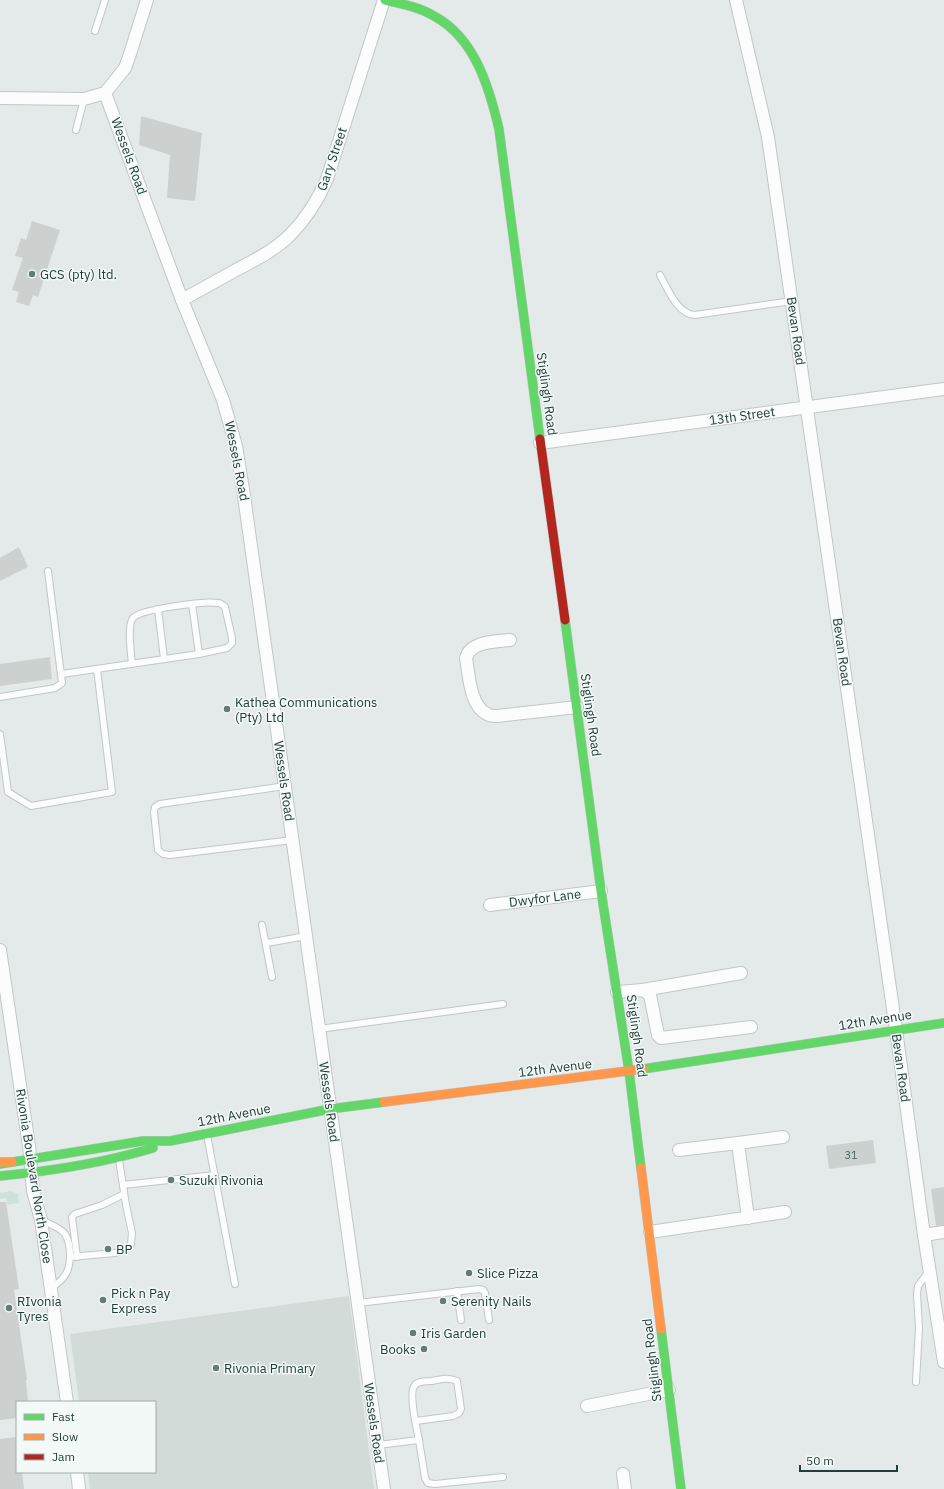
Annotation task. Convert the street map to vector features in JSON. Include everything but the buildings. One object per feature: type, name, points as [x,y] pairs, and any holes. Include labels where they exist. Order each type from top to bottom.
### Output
[{"type":"street","points":[[0,98],[84,99],[105,93],[125,68],[147,0]]},
{"type":"street","name":"Gary Street","points":[[182,300],[252,262],[274,248],[306,218],[315,205],[327,179],[384,0]]},
{"type":"street","name":"Stiglingh Road","points":[[384,0],[425,11],[439,18],[452,29],[471,51],[491,96],[499,129],[601,891],[629,1071],[681,1489]]},
{"type":"street","name":"Bevan Road","points":[[736,0],[768,137],[924,1234],[944,1362]]},
{"type":"street","name":"Wessels Road","points":[[105,93],[182,300],[223,400],[236,446],[384,1489]]},
{"type":"street","name":"13th Street","points":[[540,443],[944,389]]},
{"type":"street","points":[[510,640],[480,644],[470,650],[466,658],[471,692],[482,711],[488,715],[497,716],[577,707]]},
{"type":"street","name":"Dwyfor Lane","points":[[490,905],[601,891]]},
{"type":"street","name":"Rivonia Boulevard North Close","points":[[0,950],[4,1004],[30,1159],[33,1191],[41,1220],[67,1401]]},
{"type":"street","points":[[617,992],[643,990],[741,973]]},
{"type":"street","points":[[643,990],[650,995],[658,1035],[661,1038],[751,1027]]},
{"type":"street","name":"12th Avenue","points":[[0,1163],[143,1141],[170,1141],[330,1109],[629,1071],[944,1023]]},
{"type":"street","points":[[679,1150],[783,1137]]},
{"type":"street","name":"12th Avenue","points":[[0,1176],[32,1173],[119,1158],[147,1151],[170,1141]]},
{"type":"street","points":[[738,1143],[748,1218]]},
{"type":"street","points":[[650,1232],[785,1212]]},
{"type":"street","points":[[924,1234],[944,1232]]},
{"type":"street","points":[[587,1406],[669,1390]]},
{"type":"street","points":[[77,1473],[79,1489]]},
{"type":"street","points":[[623,1474],[625,1489]]},
{"type":"lane","points":[[95,31],[105,0]]},
{"type":"lane","points":[[76,130],[84,99]]},
{"type":"lane","points":[[660,275],[684,312],[689,314],[695,315],[792,301]]},
{"type":"lane","points":[[0,696],[55,688],[62,683],[48,571]]},
{"type":"lane","points":[[62,674],[132,664],[199,654],[227,648],[232,643],[232,638],[225,607],[215,603],[192,604],[137,614],[130,622],[132,664]]},
{"type":"lane","points":[[192,604],[199,654]]},
{"type":"lane","points":[[158,609],[164,659]]},
{"type":"lane","points":[[0,734],[8,792],[31,806],[112,792],[97,669]]},
{"type":"lane","points":[[285,786],[160,804],[155,807],[154,812],[158,850],[163,854],[170,854],[292,840]]},
{"type":"lane","points":[[262,925],[272,977]]},
{"type":"lane","points":[[266,943],[306,936]]},
{"type":"lane","points":[[319,1029],[503,1004]]},
{"type":"lane","points":[[207,1134],[235,1284]]},
{"type":"lane","points":[[70,1258],[115,1253],[127,1249],[131,1244],[132,1233],[124,1194],[119,1158]]},
{"type":"lane","points":[[123,1186],[215,1175]]},
{"type":"lane","points":[[77,1257],[72,1217],[75,1214],[102,1205],[124,1194]]},
{"type":"lane","points":[[41,1220],[59,1229],[68,1241],[70,1258],[69,1267],[62,1280],[50,1288]]},
{"type":"lane","points":[[916,1382],[919,1328],[916,1294],[918,1286],[930,1271]]},
{"type":"lane","points":[[358,1303],[479,1288],[485,1292],[489,1320]]},
{"type":"lane","points":[[457,1291],[461,1320]]},
{"type":"lane","points":[[416,1421],[453,1416],[459,1413],[461,1409],[457,1381],[451,1378],[419,1382],[414,1386],[411,1392],[425,1478],[428,1483],[435,1484],[503,1476]]},
{"type":"lane","points":[[378,1445],[419,1440]]},
{"type":"shaded area","name":"Rivonia Primary","points":[[349,1296],[374,1489],[90,1489],[88,1473],[156,1473],[156,1401],[79,1401],[70,1334]]},
{"type":"green space","points":[[11,1191],[18,1194],[19,1203],[7,1205],[6,1198],[0,1199],[0,1193]]},
{"type":"traffic: fast","points":[[385,0],[422,10],[448,25],[470,50],[485,81],[499,129],[540,439]]},
{"type":"traffic: fast","points":[[565,620],[601,891],[629,1071],[641,1168]]},
{"type":"traffic: fast","points":[[643,1069],[944,1023]]},
{"type":"traffic: fast","points":[[0,1164],[143,1141],[170,1141],[330,1109],[384,1102]]},
{"type":"traffic: fast","points":[[0,1176],[77,1166],[153,1148]]},
{"type":"traffic: fast","points":[[661,1329],[681,1489]]},
{"type":"traffic: slow","points":[[384,1102],[643,1069]]},
{"type":"traffic: slow","points":[[0,1162],[12,1162]]},
{"type":"traffic: slow","points":[[641,1168],[661,1329]]},
{"type":"traffic: jam","points":[[540,439],[565,620]]},
{"type":"place","name":"GCS (pty) ltd.","points":[[32,274]]},
{"type":"place","name":"Kathea Communications (Pty) Ltd","points":[[227,709]]},
{"type":"place","name":"Suzuki Rivonia","points":[[171,1180]]},
{"type":"place","name":"BP","points":[[108,1249]]},
{"type":"place","name":"Slice Pizza","points":[[469,1273]]},
{"type":"place","name":"Pick n Pay Express","points":[[103,1300]]},
{"type":"place","name":"Serenity Nails","points":[[443,1301]]},
{"type":"place","name":"RIvonia Tyres","points":[[9,1308]]},
{"type":"place","name":"Iris Garden","points":[[413,1333]]},
{"type":"place","name":"Books","points":[[424,1349]]},
{"type":"place","name":"Rivonia Primary","points":[[216,1368]]}]
